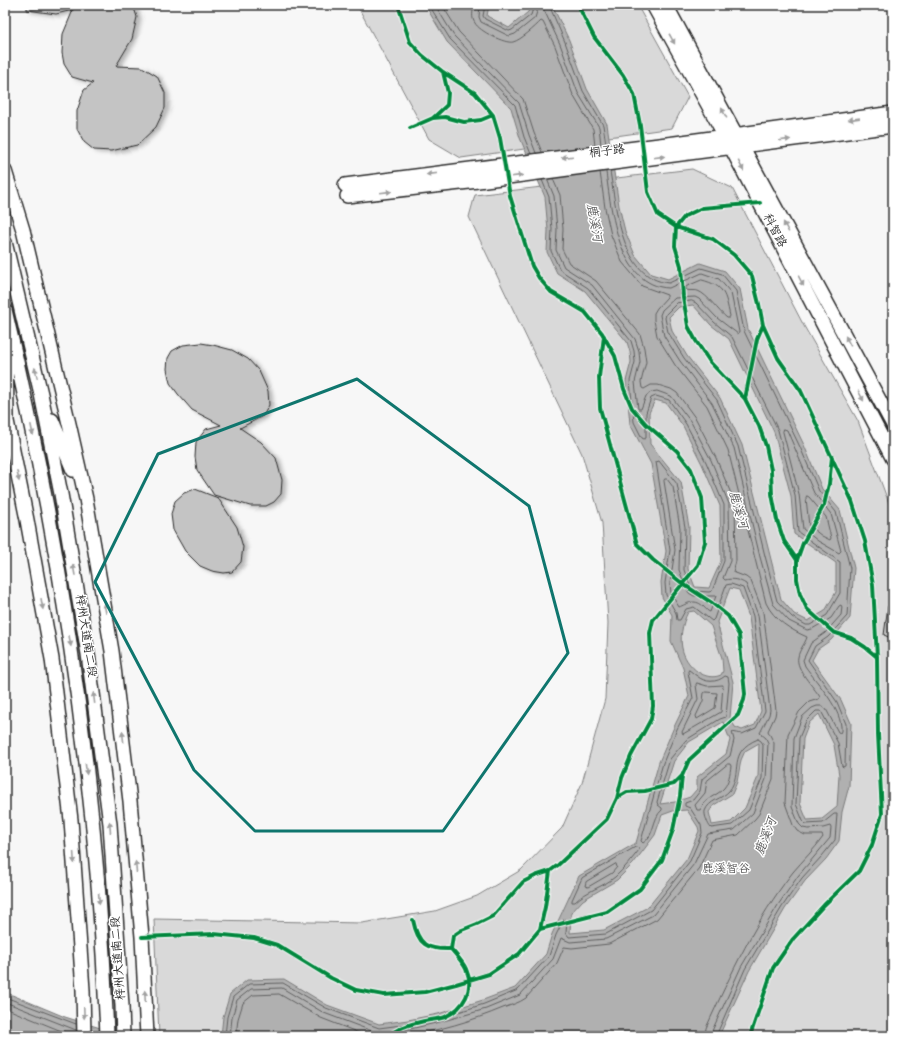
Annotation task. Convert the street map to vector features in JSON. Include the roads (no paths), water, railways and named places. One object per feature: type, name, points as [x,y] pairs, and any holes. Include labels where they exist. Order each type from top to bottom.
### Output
[{"type":"main road","name":"科智路","points":[[653,5],[733,141],[893,425]]},
{"type":"main road","name":"科智路","points":[[666,5],[893,459]]},
{"type":"main road","name":"桐子路","points":[[676,149],[471,170],[346,190],[478,181],[733,141],[893,113]]},
{"type":"main road","name":"桐子路","points":[[733,141],[893,126]]},
{"type":"main road","points":[[5,171],[23,230],[86,499],[112,651],[128,785],[142,937],[147,1036]]},
{"type":"main road","name":"梓州大道南二段","points":[[5,242],[41,394],[62,502],[88,654],[110,824],[123,1036]]},
{"type":"main road","points":[[5,310],[6,415],[52,659],[71,820],[83,990],[84,1036]]},
{"type":"main road","name":"梓州大道南二段","points":[[5,310],[22,381],[43,483],[72,654],[94,826],[107,1036]]},
{"type":"main road","points":[[41,394],[86,499]]},
{"type":"water","name":"鹿溪河","points":[[425,5],[489,5],[487,16],[509,28],[528,12],[531,5],[552,5],[569,40],[587,89],[607,124],[619,206],[625,231],[635,255],[651,274],[668,279],[700,263],[725,271],[740,289],[748,329],[804,445],[822,489],[840,510],[854,568],[850,618],[831,640],[818,649],[812,660],[841,700],[851,723],[849,786],[842,812],[839,841],[826,859],[805,881],[785,909],[749,971],[719,1036],[221,1036],[223,1017],[230,994],[247,980],[284,979],[327,1005],[379,1024],[438,1014],[515,988],[546,954],[552,934],[579,876],[636,843],[659,762],[689,696],[683,668],[671,641],[672,615],[662,597],[661,582],[666,551],[651,464],[630,424],[626,381],[631,362],[627,342],[585,291],[557,273],[547,252],[548,230],[545,197],[520,138],[511,108],[447,42]],"holes":[[[693,305],[711,325],[729,339],[774,432],[791,496],[794,534],[836,563],[836,592],[825,611],[808,621],[794,614],[781,599],[742,445],[720,398],[687,356],[672,331],[669,317],[679,307]],[[655,400],[666,403],[683,426],[702,464],[720,506],[721,561],[709,588],[695,587],[688,569],[689,527],[681,482],[650,444],[649,413]],[[730,588],[739,590],[749,617],[761,711],[755,725],[742,730],[735,727],[730,718],[733,682],[717,622]],[[694,611],[711,626],[722,658],[723,671],[721,675],[715,677],[703,675],[693,668],[685,658],[681,637],[688,612]],[[819,714],[834,745],[839,775],[837,807],[822,819],[807,820],[800,803],[803,739],[809,723]],[[723,722],[730,740],[726,754],[697,777],[697,789],[690,797],[675,802],[660,804],[674,761],[689,742]],[[759,743],[758,777],[745,808],[731,822],[712,825],[709,812],[714,805],[732,794],[737,782],[741,760],[745,751]],[[687,810],[698,827],[699,831],[687,859],[648,907],[604,930],[570,933],[571,913],[583,900],[617,880],[633,864],[655,835],[662,815],[673,811]]]},
{"type":"water","points":[[5,992],[65,1017],[126,1036],[5,1036]]},
{"type":"park label","name":"鹿溪智谷","points":[[726,869]]}]
